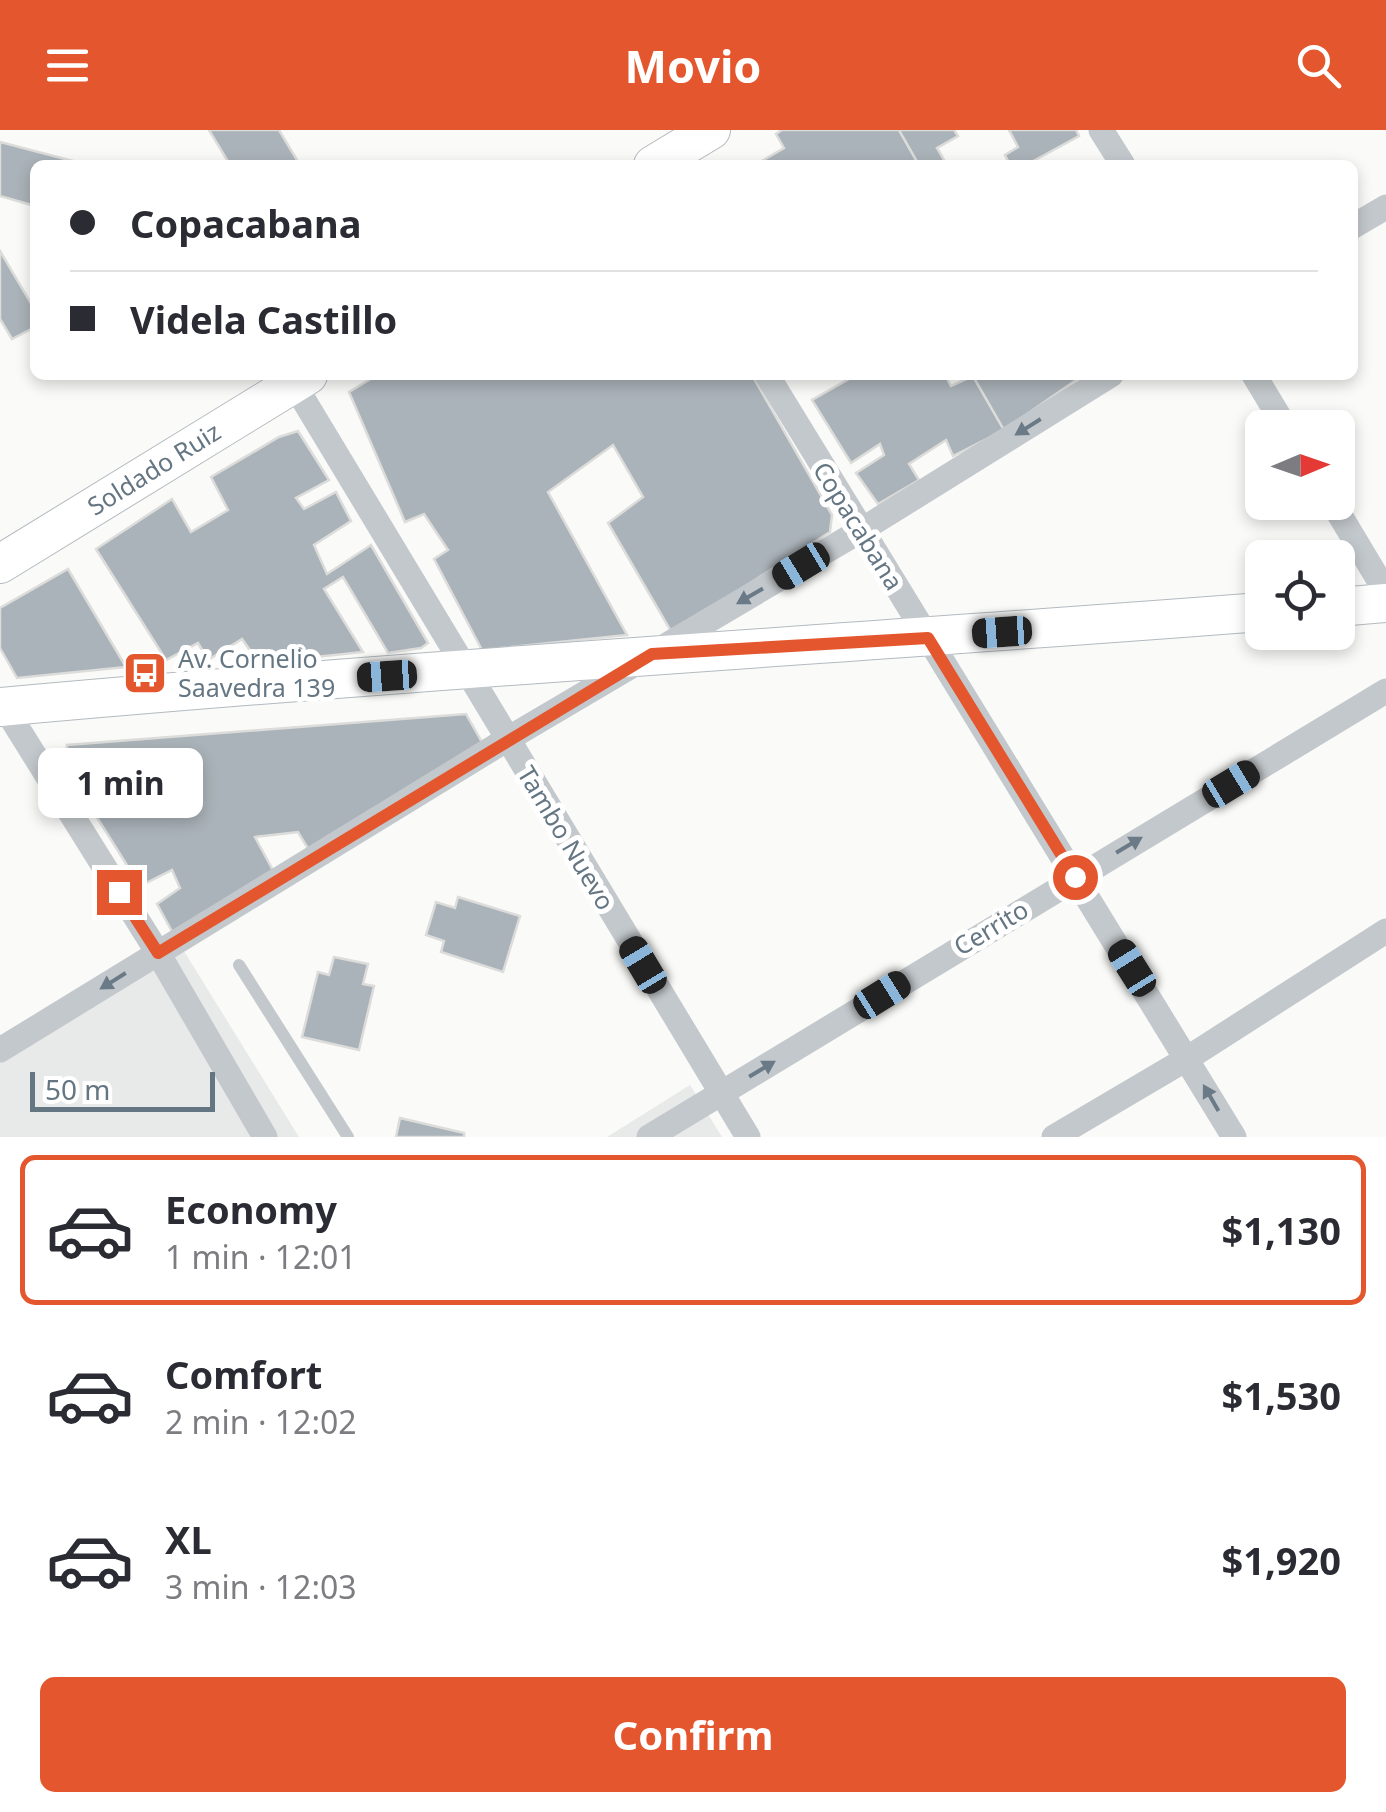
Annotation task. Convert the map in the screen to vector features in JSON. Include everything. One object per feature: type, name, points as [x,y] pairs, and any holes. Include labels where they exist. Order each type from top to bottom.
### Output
[{"type":"main road","points":[[660,160],[711,130]]},
{"type":"main road","name":"Soldado Ruiz","points":[[0,564],[299,380]]},
{"type":"main road","points":[[1355,605],[1386,603]]},
{"type":"main road","points":[[1,705],[652,654],[1245,613]]},
{"type":"street","points":[[1101,130],[1120,160]]},
{"type":"street","points":[[1358,224],[1386,207]]},
{"type":"street","name":"Tambo Nuevo","points":[[302,380],[464,670],[748,1137]]},
{"type":"street","name":"Copacabana","points":[[770,380],[1234,1137]]},
{"type":"street","points":[[0,1050],[1103,380]]},
{"type":"street","points":[[1257,380],[1275,410]]},
{"type":"street","points":[[1343,520],[1386,592]]},
{"type":"street","name":"Cerrito","points":[[649,1137],[1386,691]]},
{"type":"street","points":[[1,705],[158,953],[265,1137]]},
{"type":"street","points":[[1054,1137],[1188,1058],[1386,931]]},
{"type":"lane","points":[[239,966],[348,1137]]},
{"type":"shaded area","points":[[174,935],[299,1137],[0,1137],[0,1039]]},
{"type":"shaded area","points":[[690,1085],[722,1137],[607,1137]]},
{"type":"building","points":[[209,130],[279,130],[297,160],[227,160]]},
{"type":"building","points":[[782,130],[899,130],[916,160],[764,160],[784,148],[776,134]]},
{"type":"building","points":[[899,130],[954,130],[958,136],[937,148],[944,160],[916,160]]},
{"type":"building","points":[[1009,130],[1076,130],[1079,136],[1035,160],[1008,160],[1005,155],[1018,147]]},
{"type":"building","points":[[0,142],[69,160],[30,160],[30,205],[0,196]]},
{"type":"building","points":[[0,251],[30,302],[30,330],[12,339],[0,319]]},
{"type":"building","points":[[369,380],[755,380],[832,515],[830,532],[672,633],[608,523],[643,497],[613,445],[548,492],[627,635],[482,650],[434,559],[448,550],[424,514],[405,522],[349,392]]},
{"type":"building","points":[[847,380],[948,380],[951,386],[975,380],[1004,430],[953,456],[946,440],[909,464],[919,480],[878,504],[856,473],[884,455],[880,444],[851,463],[812,400]]},
{"type":"building","points":[[975,380],[1076,380],[1004,430]]},
{"type":"building","points":[[298,431],[329,480],[296,498],[304,509],[336,492],[351,521],[314,545],[327,574],[371,545],[428,643],[421,648],[388,653],[343,577],[324,589],[363,652],[259,663],[242,639],[208,660],[198,643],[166,660],[96,549],[172,499],[191,532],[228,510],[211,477],[279,437]]},
{"type":"building","points":[[68,569],[126,667],[17,678],[0,648],[0,608]]},
{"type":"building","points":[[466,714],[483,744],[310,852],[298,832],[255,837],[276,876],[174,935],[157,904],[180,888],[172,870],[140,886],[66,768],[67,745]]},
{"type":"building","points":[[458,897],[520,916],[503,972],[441,952],[444,941],[426,935],[436,902],[455,908]]},
{"type":"building","points":[[334,957],[368,964],[363,984],[374,986],[359,1050],[302,1037],[318,972],[329,975]]},
{"type":"building","points":[[400,1118],[464,1133],[464,1137],[396,1137]]},
{"type":"place","name":"Av. Cornelio Saavedra 139","points":[[145,673]]},
{"type":"route","points":[[119,892],[158,953],[652,654],[928,638],[1075,877]]}]
